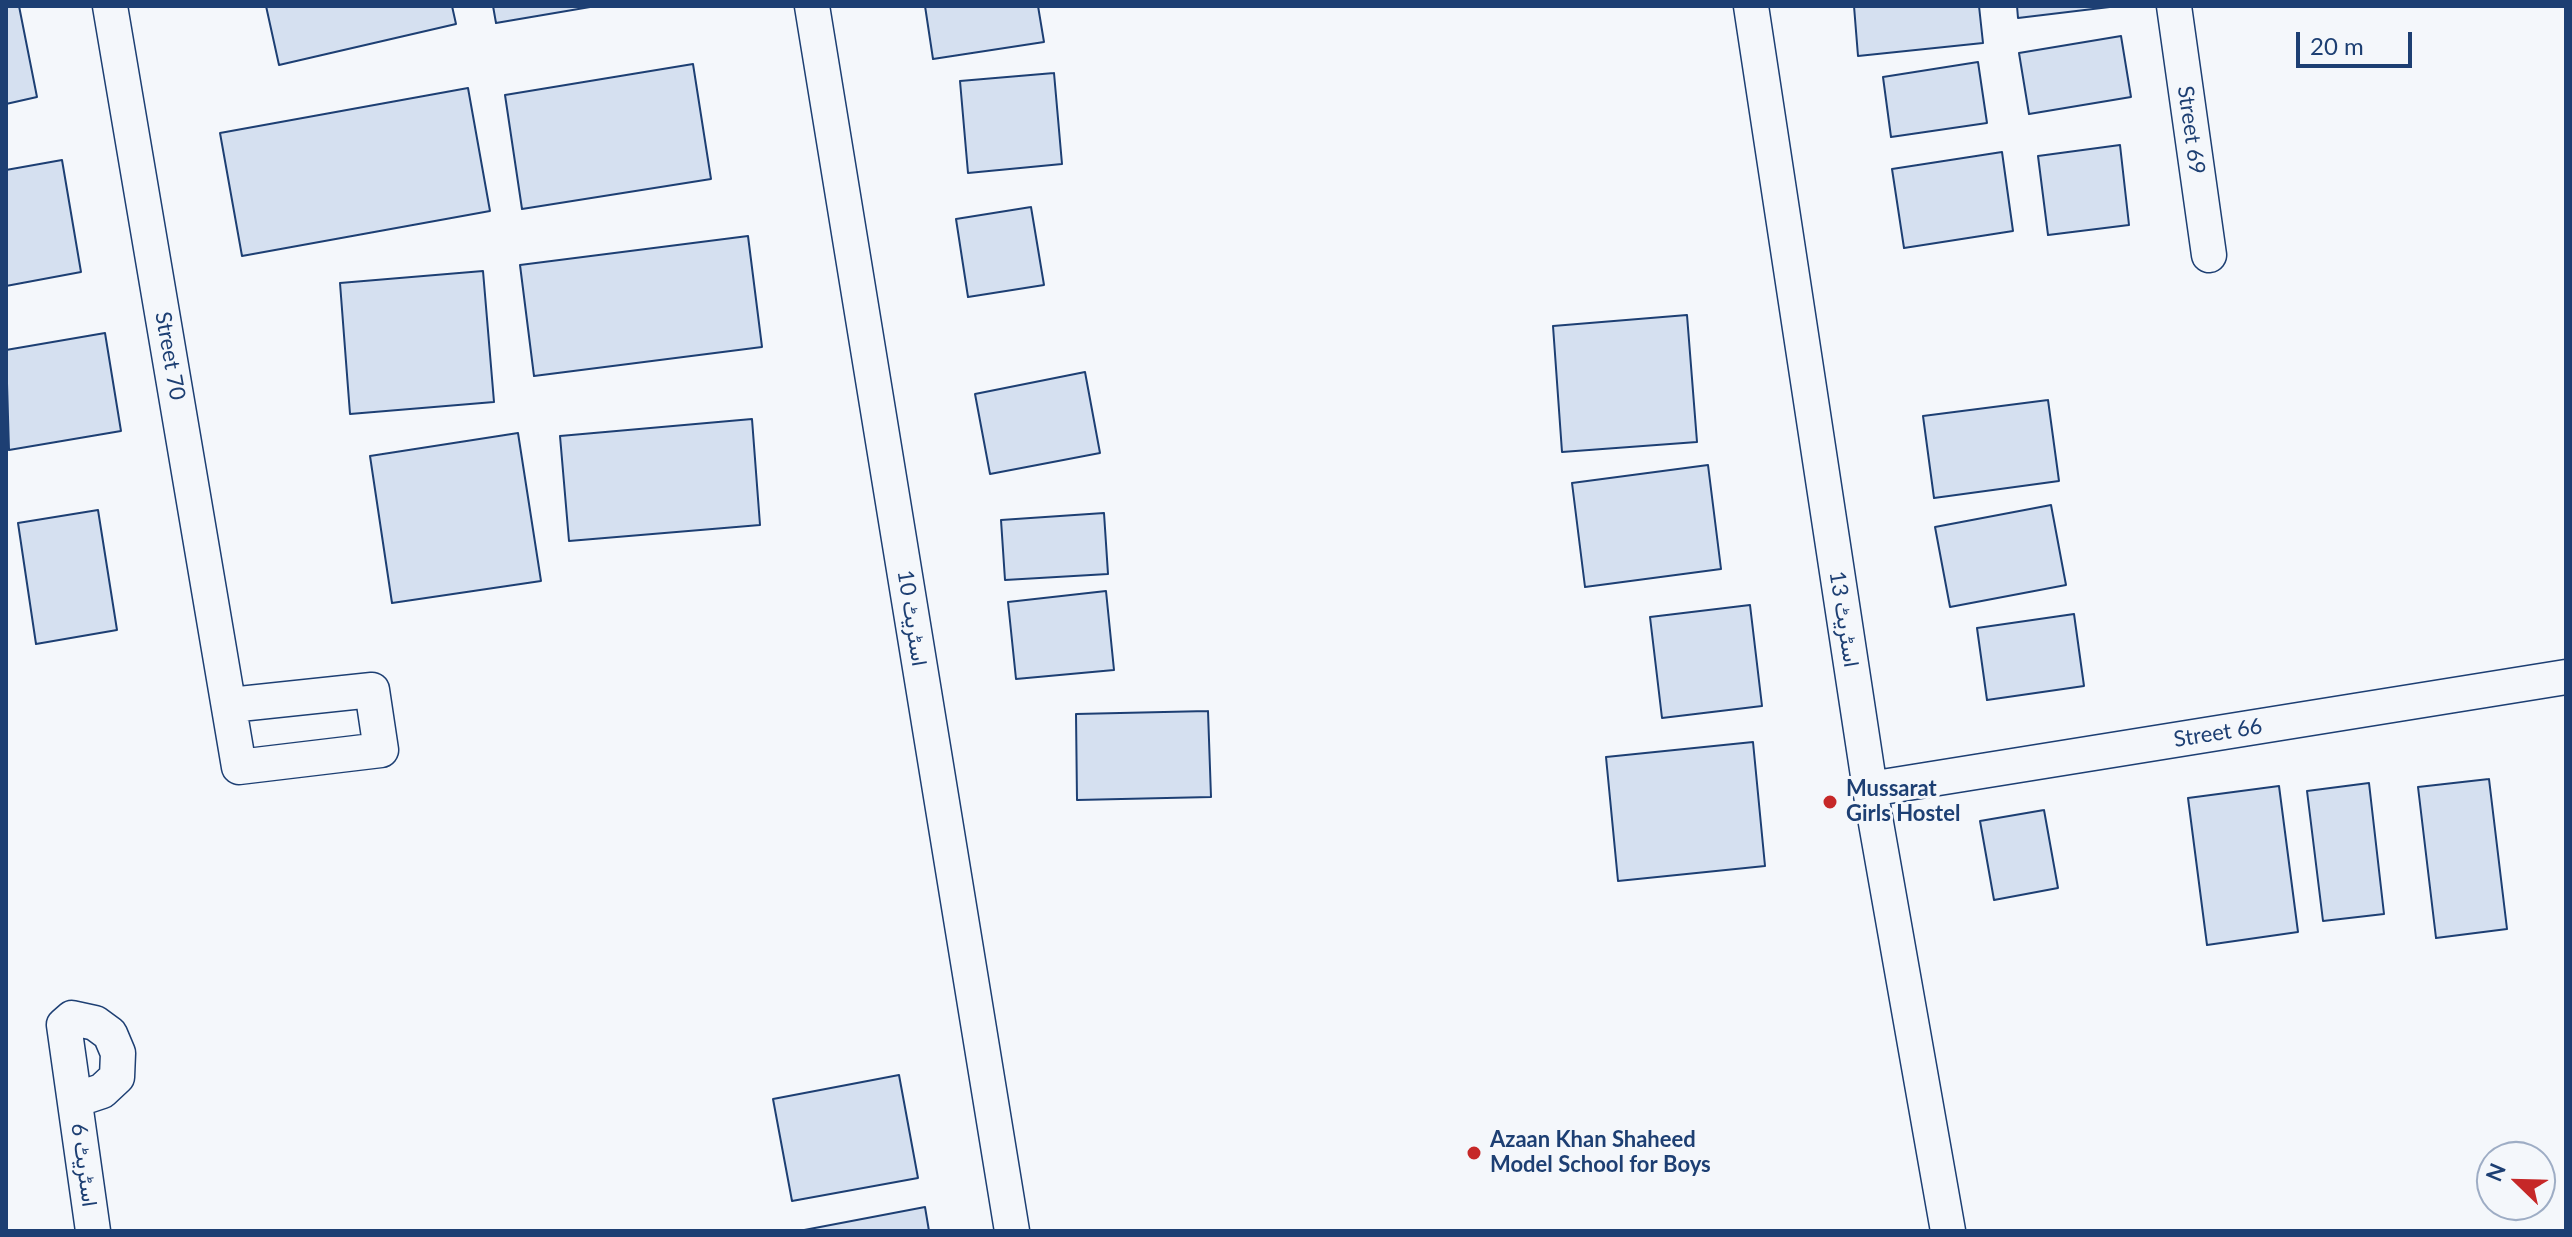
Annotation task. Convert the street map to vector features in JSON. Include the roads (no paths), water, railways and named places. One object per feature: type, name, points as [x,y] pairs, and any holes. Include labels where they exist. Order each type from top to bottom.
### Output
[{"type":"street","name":"Street 70","points":[[110,6],[230,705]]},
{"type":"street","name":"اسٹریٹ 10","points":[[812,6],[1012,1231]]},
{"type":"street","name":"اسٹریٹ 13","points":[[1751,6],[1870,789],[1948,1231]]},
{"type":"street","name":"Street 69","points":[[2174,6],[2209,255]]},
{"type":"street","name":"Street 66","points":[[1870,789],[2566,677]]},
{"type":"street","name":"اسٹریٹ 6","points":[[75,1100],[93,1231]]},
{"type":"place","name":"Mussarat Girls Hostel","points":[[1830,802]]},
{"type":"place","name":"Azaan Khan Shaheed Model School for Boys","points":[[1474,1153]]}]
